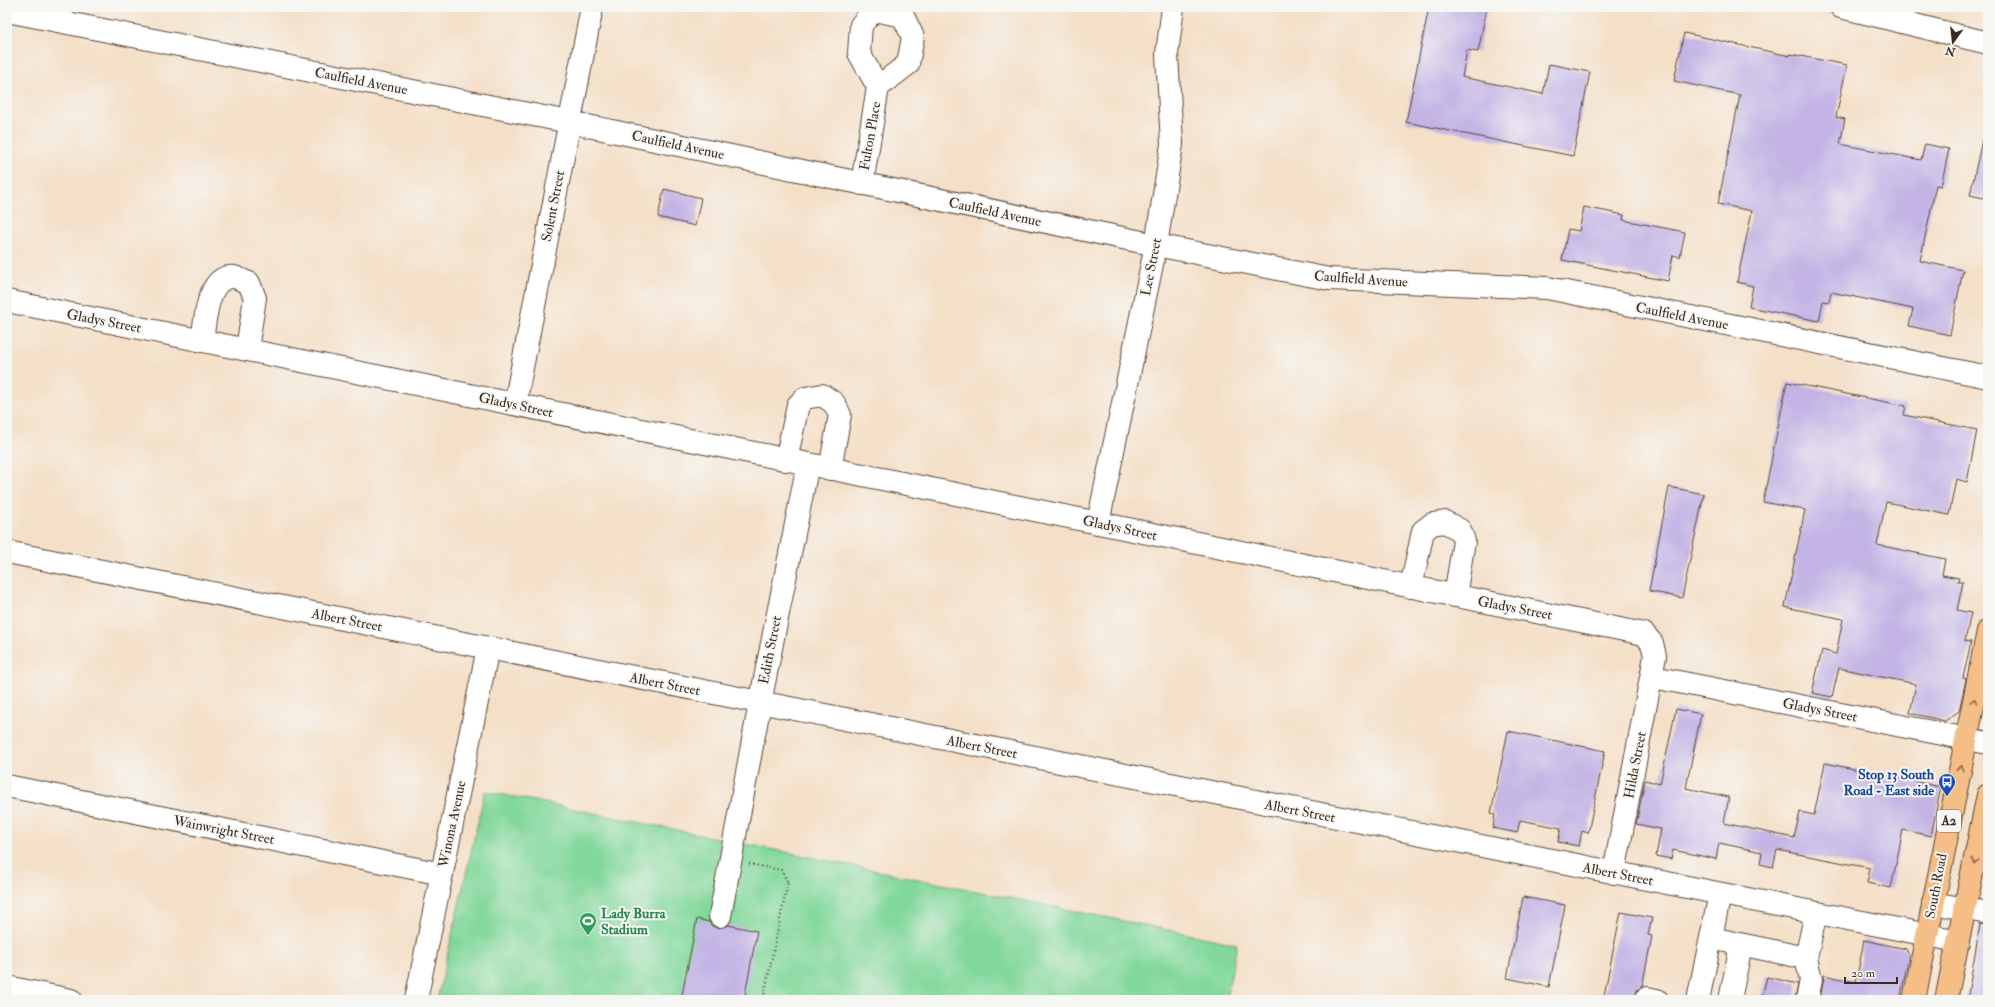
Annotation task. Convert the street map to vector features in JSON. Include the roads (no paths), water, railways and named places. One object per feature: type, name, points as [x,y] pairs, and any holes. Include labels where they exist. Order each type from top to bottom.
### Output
[{"type":"highway","name":"South Road","points":[[1914,1000],[1988,631]]},
{"type":"highway","name":"A2","points":[[1946,1000],[1988,796]]},
{"type":"street","name":"Solent Street","points":[[515,404],[592,7]]},
{"type":"street","name":"Lee Street","points":[[1098,523],[1156,246],[1172,144],[1167,54],[1173,7]]},
{"type":"street","points":[[1840,7],[1988,43]]},
{"type":"street","name":"Caulfield Avenue","points":[[7,11],[569,122],[1156,246],[1329,279],[1547,288],[1988,377]]},
{"type":"street","name":"Fulton Place","points":[[862,184],[878,87]]},
{"type":"street","points":[[202,340],[212,290],[219,281],[234,277],[249,284],[256,298],[247,349]]},
{"type":"street","name":"Gladys Street","points":[[7,301],[1644,634],[1652,643],[1654,667],[1988,743]]},
{"type":"street","points":[[786,460],[798,405],[805,398],[822,396],[834,403],[840,415],[830,468]]},
{"type":"street","name":"Edith Street","points":[[720,916],[760,703],[808,464]]},
{"type":"street","points":[[1411,587],[1423,531],[1432,524],[1445,522],[1460,530],[1464,540],[1455,596]]},
{"type":"street","name":"Albert Street","points":[[7,552],[1958,941]]},
{"type":"street","name":"Winona Avenue","points":[[416,1000],[488,648]]},
{"type":"street","name":"Hilda Street","points":[[1614,873],[1654,667]]},
{"type":"street","name":"Wainwright Street","points":[[7,786],[442,874]]},
{"type":"street","points":[[1704,999],[1711,938],[1720,894]]},
{"type":"street","points":[[1933,903],[1988,914]]},
{"type":"street","points":[[1807,1000],[1811,980],[1806,958],[1816,913]]},
{"type":"street","points":[[1711,938],[1806,958]]},
{"type":"street","points":[[1730,1000],[1741,945]]},
{"type":"street","points":[[7,987],[71,1000]]},
{"type":"place","name":"Stop 13 South Road - East side","points":[[1947,797]]},
{"type":"place","name":"Lady Burra Stadium","points":[[588,936]]}]
